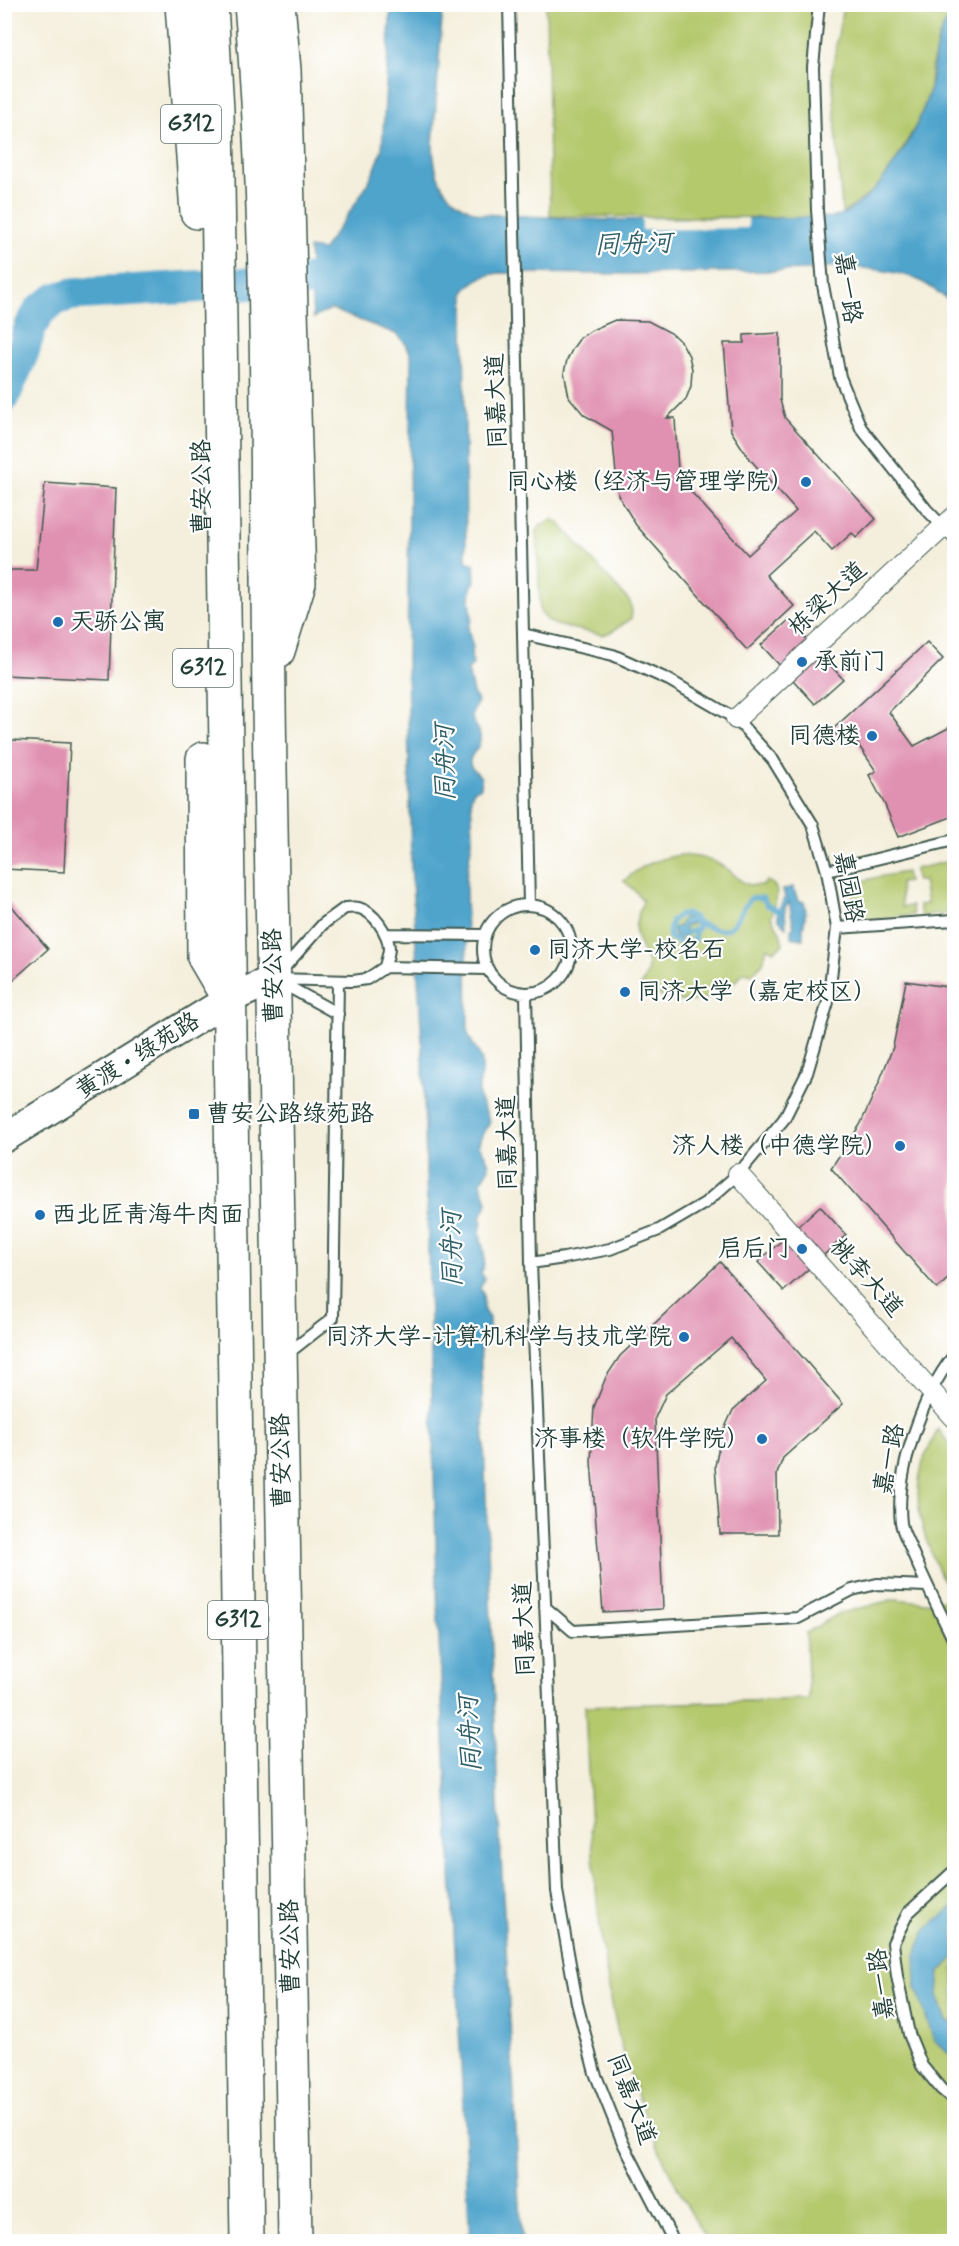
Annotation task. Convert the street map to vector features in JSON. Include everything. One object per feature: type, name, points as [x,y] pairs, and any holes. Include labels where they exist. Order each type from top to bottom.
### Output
[{"type":"highway","name":"曹安公路","points":[[182,4],[208,241],[229,999],[247,2241]]},
{"type":"highway","name":"曹安公路","points":[[208,241],[217,111],[211,4]]},
{"type":"highway","name":"曹安公路","points":[[251,4],[259,103],[276,235]]},
{"type":"highway","name":"曹安公路","points":[[279,4],[284,70],[276,235],[279,325],[268,681],[296,2241]]},
{"type":"street","name":"栋梁大道","points":[[736,719],[951,528]]},
{"type":"street","name":"黄渡 • 绿苑路","points":[[4,1138],[229,999],[274,979]]},
{"type":"street","name":"桃李大道","points":[[738,1174],[954,1417]]},
{"type":"lane","name":"同嘉大道","points":[[509,4],[529,904]]},
{"type":"lane","name":"嘉一路","points":[[819,4],[813,67],[817,210],[823,285],[840,378],[861,428],[887,462],[951,528]]},
{"type":"lane","name":"嘉园路","points":[[523,633],[613,654],[669,680],[736,719],[773,760],[810,819],[827,871],[837,928],[828,1002],[807,1073],[784,1119],[738,1174],[705,1203],[659,1230],[610,1249],[531,1263]]},
{"type":"lane","points":[[827,871],[954,840]]},
{"type":"lane","points":[[529,904],[544,908],[557,916],[566,928],[571,943],[571,958],[565,972],[555,984],[541,991],[526,993],[514,991],[502,985],[486,969],[483,945],[491,922],[502,912],[515,906],[529,904]]},
{"type":"lane","points":[[274,979],[323,924],[345,908],[359,908],[370,914],[385,934],[389,949],[385,967]]},
{"type":"lane","points":[[837,928],[954,920]]},
{"type":"lane","points":[[385,934],[485,935]]},
{"type":"lane","points":[[274,979],[338,981],[367,979],[385,967],[486,969]]},
{"type":"lane","points":[[274,979],[338,1014]]},
{"type":"lane","points":[[281,1359],[333,1318],[338,981]]},
{"type":"lane","name":"同嘉大道","points":[[526,993],[531,1263],[557,1891],[571,1971],[595,2073],[623,2143],[674,2241]]},
{"type":"lane","name":"嘉一路","points":[[954,1355],[931,1389],[922,1409],[902,1482],[901,1524],[927,1586],[954,1641]]},
{"type":"lane","points":[[546,1607],[573,1631],[798,1618],[852,1590],[877,1584],[927,1586]]},
{"type":"lane","name":"嘉一路","points":[[954,1870],[909,1913],[893,1943],[909,2034],[922,2066],[941,2089],[954,2100]]},
{"type":"green space","points":[[546,5],[816,5],[818,218],[550,216]]},
{"type":"green space","points":[[843,5],[954,5],[954,20],[950,18],[939,38],[931,69],[930,90],[919,120],[894,164],[870,193],[842,214],[832,71]]},
{"type":"green space","points":[[553,519],[630,602],[631,619],[611,632],[603,635],[556,625],[548,621],[540,612],[537,531],[540,526]]},
{"type":"green space","points":[[680,855],[713,861],[750,885],[764,885],[766,881],[772,883],[777,896],[771,917],[780,932],[783,944],[774,951],[767,947],[763,963],[752,974],[744,972],[720,992],[695,1001],[668,999],[640,987],[648,970],[647,958],[636,933],[643,901],[624,881],[650,864]]},
{"type":"green space","points":[[954,860],[954,913],[921,916],[919,905],[927,904],[923,881],[916,881],[915,869]]},
{"type":"green space","points":[[906,872],[908,882],[900,883],[902,907],[912,906],[913,915],[869,920],[859,915],[853,899],[856,885],[872,878]]},
{"type":"green space","points":[[938,1429],[954,1450],[954,1907],[925,2013],[934,2039],[954,2058],[954,2241],[708,2241],[676,2185],[658,2146],[641,2106],[620,2042],[604,1959],[599,1917],[591,1833],[585,1706],[809,1699],[806,1633],[838,1614],[895,1599],[935,1603],[951,1597],[923,1530],[918,1496],[919,1478],[924,1459]]},
{"type":"green space","points":[[954,1957],[954,2024],[947,2021],[938,1995],[940,1972]]},
{"type":"water","name":"同舟河","points":[[391,5],[443,5],[433,145],[439,179],[450,196],[468,209],[480,214],[608,220],[834,217],[850,210],[880,183],[905,146],[929,92],[940,35],[950,17],[954,20],[954,304],[916,279],[894,273],[847,267],[811,270],[632,274],[499,273],[479,279],[464,292],[466,561],[474,564],[475,581],[471,588],[472,619],[468,628],[473,647],[471,656],[473,664],[468,670],[473,693],[478,701],[472,718],[480,737],[470,763],[481,778],[481,787],[473,791],[471,799],[473,835],[466,879],[468,1033],[482,1062],[479,1095],[490,1121],[480,1138],[479,1145],[489,1163],[488,1171],[481,1182],[487,1203],[480,1217],[482,1223],[480,1235],[484,1252],[484,1265],[481,1273],[485,1279],[480,1288],[483,1294],[484,1311],[489,1318],[489,1339],[480,1340],[498,1802],[522,2241],[470,2241],[438,1621],[423,1059],[411,864],[407,665],[411,355],[406,344],[396,334],[331,309],[313,318],[309,248],[323,250],[372,176],[382,149]]},
{"type":"water","points":[[793,887],[798,900],[804,902],[805,907],[803,939],[791,937],[791,929],[794,928],[789,902],[785,908],[786,927],[778,919],[778,911],[785,897],[783,890]]},
{"type":"water","points":[[683,918],[695,918],[697,922],[685,926],[686,934],[680,939],[674,936],[673,928],[680,926]]},
{"type":"water","points":[[954,1906],[954,1957],[940,1972],[938,1995],[947,2021],[954,2024],[954,2058],[934,2040],[916,1987],[915,1955],[926,1930]]},
{"type":"pier","points":[[748,218],[748,228],[642,230],[642,219]]},
{"type":"building","name":"同心楼（经济与管理学院）","points":[[615,320],[648,321],[671,333],[682,343],[689,356],[692,369],[691,386],[686,399],[667,418],[675,418],[678,470],[686,486],[748,555],[796,511],[748,457],[731,431],[724,343],[744,343],[744,335],[780,333],[780,400],[785,418],[876,519],[856,538],[852,533],[832,551],[814,531],[766,575],[794,606],[747,650],[636,525],[618,495],[612,431],[584,415],[569,397],[564,372],[573,348],[580,338],[592,330]]},
{"type":"building","name":"天骄公寓","points":[[45,483],[116,488],[109,680],[4,675],[4,570],[36,570]]},
{"type":"building","name":"承前门","points":[[789,620],[843,679],[815,704],[761,645]]},
{"type":"building","name":"同德楼","points":[[927,642],[943,659],[889,712],[914,746],[954,725],[954,816],[898,837],[869,775],[876,771],[855,740],[851,744],[831,731]]},
{"type":"building","points":[[4,733],[11,740],[70,743],[64,872],[4,869]]},
{"type":"building","points":[[5,898],[48,949],[5,987]]},
{"type":"building","name":"济人楼（中德学院）","points":[[906,981],[954,988],[954,1273],[937,1289],[831,1168],[860,1125],[878,1085],[893,1047]]},
{"type":"building","name":"启后门","points":[[820,1206],[846,1235],[784,1291],[758,1262]]},
{"type":"building","name":"济事楼（软件学院）","points":[[720,1262],[843,1404],[783,1458],[777,1474],[778,1534],[720,1534],[715,1466],[721,1436],[733,1410],[766,1381],[731,1338],[666,1394],[655,1418],[663,1609],[603,1612],[591,1461],[594,1407],[606,1377],[620,1356]]},
{"type":"waterway","points":[[4,396],[23,352],[30,328],[40,310],[56,299],[73,294],[311,280],[354,271]]},
{"type":"waterway","points":[[697,922],[719,930],[726,929],[735,922],[751,898],[763,898],[767,905],[778,911]]},
{"type":"waterway","points":[[687,914],[695,918],[698,929],[694,940],[682,944],[670,938],[669,933],[672,920],[687,914]]},
{"type":"waterway","points":[[686,934],[693,930],[695,932]]},
{"type":"place","name":"同心楼（经济与管理学院）","points":[[806,482]]},
{"type":"place","name":"天骄公寓","points":[[58,622]]},
{"type":"place","name":"承前门","points":[[802,662]]},
{"type":"place","name":"同德楼","points":[[872,736]]},
{"type":"place","name":"同济大学-校名石","points":[[535,950]]},
{"type":"place","name":"同济大学（嘉定校区）","points":[[625,992]]},
{"type":"place","name":"曹安公路绿苑路","points":[[194,1114]]},
{"type":"place","name":"济人楼（中德学院）","points":[[900,1146]]},
{"type":"place","name":"西北匠青海牛肉面","points":[[40,1215]]},
{"type":"place","name":"启后门","points":[[802,1249]]},
{"type":"place","name":"同济大学-计算机科学与技术学院","points":[[684,1337]]},
{"type":"place","name":"济事楼（软件学院）","points":[[762,1439]]}]
